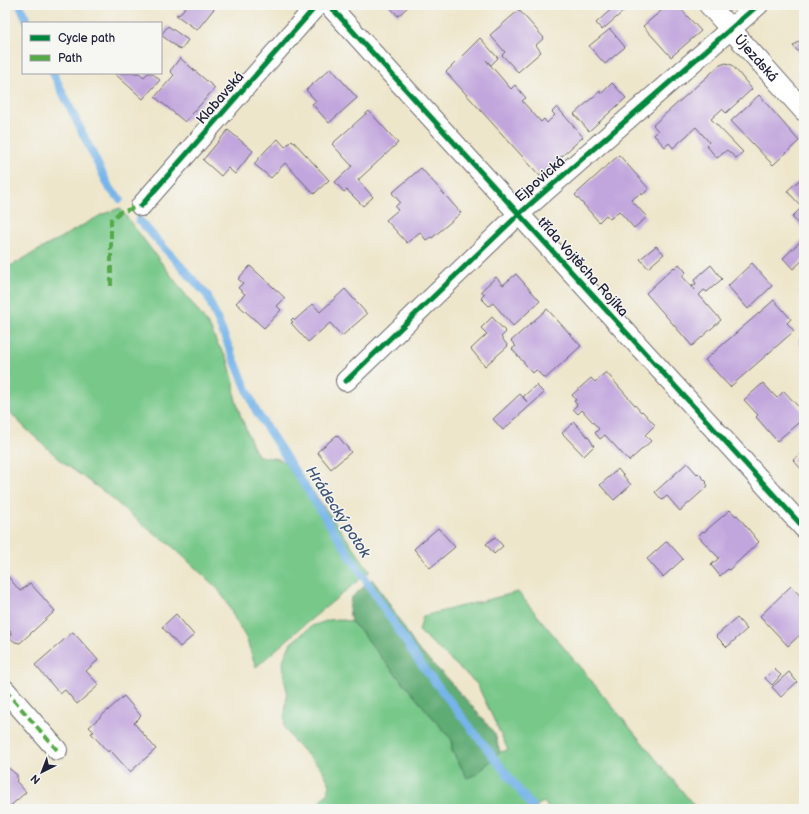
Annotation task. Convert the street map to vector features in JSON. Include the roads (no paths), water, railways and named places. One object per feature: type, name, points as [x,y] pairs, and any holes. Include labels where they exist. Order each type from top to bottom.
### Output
[{"type":"street","name":"Klabavská","points":[[141,206],[317,5]]},
{"type":"street","name":"třída Vojtěcha Rojíka","points":[[329,5],[804,528]]},
{"type":"street","name":"Újezdská","points":[[709,5],[804,111]]},
{"type":"street","name":"Ejpovická","points":[[346,381],[519,214],[758,5]]},
{"type":"street","points":[[5,690],[57,750]]},
{"type":"waterway","name":"Hrádecký potok","points":[[20,5],[28,22]]},
{"type":"waterway","name":"Hrádecký potok","points":[[53,74],[110,189],[120,199]]},
{"type":"waterway","name":"Hrádecký potok","points":[[139,220],[207,295],[256,411],[417,659],[534,809]]}]
